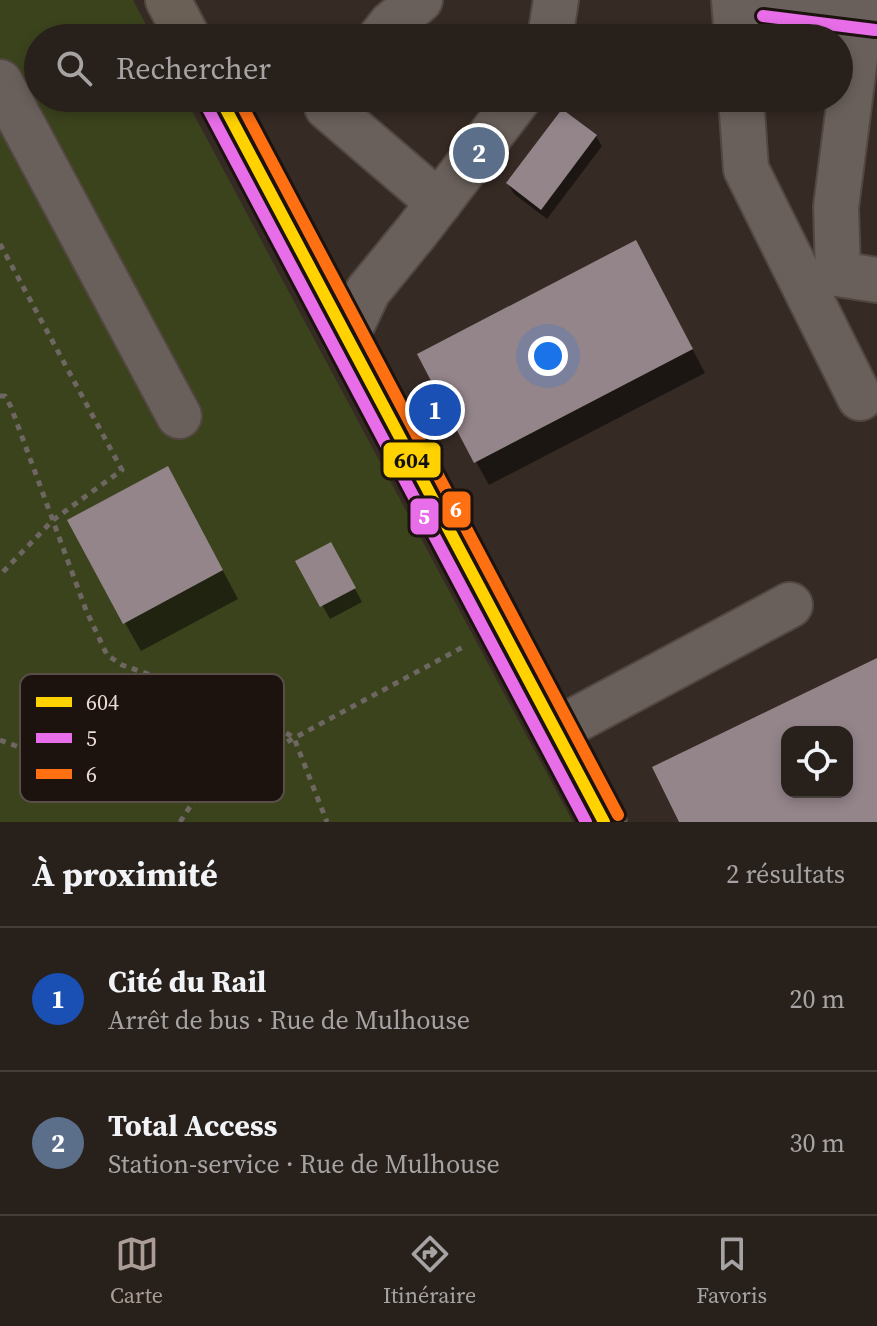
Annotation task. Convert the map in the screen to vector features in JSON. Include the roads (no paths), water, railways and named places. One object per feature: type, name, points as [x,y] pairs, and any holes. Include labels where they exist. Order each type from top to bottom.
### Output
[{"type":"main road","points":[[168,0],[181,24]]},
{"type":"main road","points":[[227,112],[604,822]]},
{"type":"street","points":[[391,24],[420,0]]},
{"type":"street","points":[[552,24],[556,0]]},
{"type":"street","points":[[734,0],[736,24]]},
{"type":"street","points":[[765,0],[869,12],[853,107]]},
{"type":"street","points":[[0,82],[179,416]]},
{"type":"street","points":[[333,112],[439,203]]},
{"type":"street","points":[[346,338],[368,291],[508,112]]},
{"type":"street","points":[[742,112],[746,169],[860,398]]},
{"type":"street","points":[[852,112],[836,207],[838,274],[877,280]]},
{"type":"street","points":[[555,731],[790,605]]},
{"type":"place","name":"Total Access","points":[[479,153]]},
{"type":"place","name":"Cité du Rail","points":[[435,410]]}]
